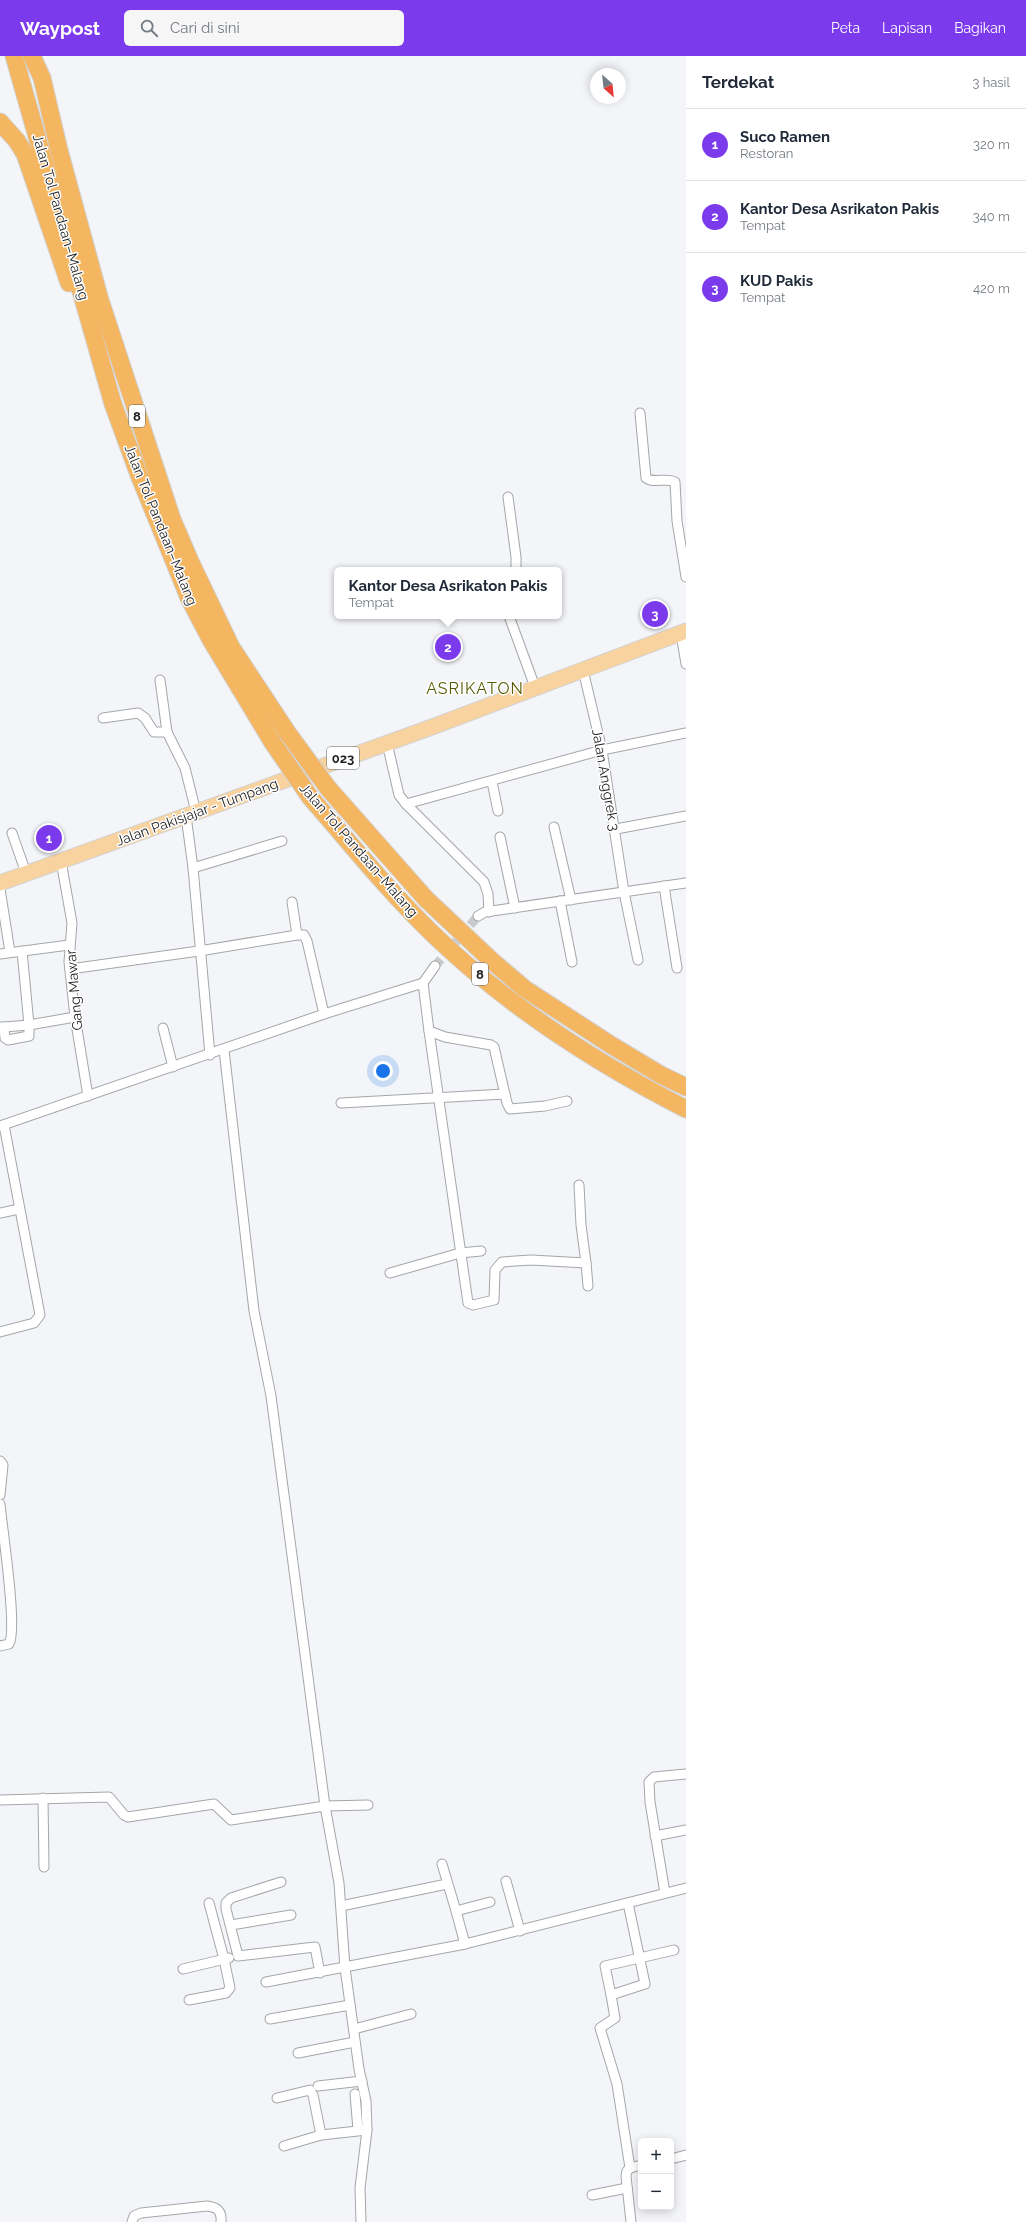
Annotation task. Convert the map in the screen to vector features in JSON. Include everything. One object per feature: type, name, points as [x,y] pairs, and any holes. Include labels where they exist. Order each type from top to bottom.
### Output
[{"type":"highway","name":"Jalan Tol Pandaan–Malang","points":[[14,56],[89,312],[102,365],[144,489],[189,598],[211,640],[273,743],[310,797],[389,889],[426,926],[500,991],[568,1041],[650,1090],[686,1109]]},
{"type":"highway","name":"Jalan Tol Pandaan–Malang","points":[[32,56],[42,78],[59,150],[100,300],[172,519],[190,561],[231,647],[287,732],[328,788],[426,899],[492,961],[525,988],[611,1045],[686,1088]]},
{"type":"highway","points":[[40,56],[42,78]]},
{"type":"highway","points":[[0,122],[17,141],[24,154],[92,348],[102,365]]},
{"type":"main road","name":"Jalan Pakisjajar - Tumpang","points":[[0,883],[387,743],[683,632]]},
{"type":"street","points":[[640,416],[643,461],[646,478],[649,480],[674,481],[676,489],[677,521],[684,547],[686,577]]},
{"type":"street","points":[[676,489],[686,489]]},
{"type":"street","points":[[508,496],[516,567]]},
{"type":"street","points":[[511,619],[535,688]]},
{"type":"street","points":[[683,632],[686,664]]},
{"type":"street","name":"Jalan Anggrek 3","points":[[583,670],[602,750],[616,828],[624,892],[638,960]]},
{"type":"street","points":[[160,680],[167,732],[182,759],[191,814],[199,951],[210,1055]]},
{"type":"street","points":[[103,718],[138,713],[145,718],[154,732],[167,732]]},
{"type":"street","points":[[406,804],[492,782],[602,750],[686,732]]},
{"type":"street","points":[[387,743],[399,795],[406,804],[484,882],[488,894],[489,912]]},
{"type":"street","points":[[492,782],[498,811]]},
{"type":"street","points":[[616,828],[686,816]]},
{"type":"street","points":[[554,827],[571,900]]},
{"type":"street","points":[[12,833],[26,873]]},
{"type":"street","points":[[500,837],[515,908]]},
{"type":"street","points":[[193,868],[282,841]]},
{"type":"street","name":"Gang Mawar","points":[[61,861],[72,924],[69,945],[75,1017],[88,1096]]},
{"type":"street","points":[[478,916],[489,912],[686,883]]},
{"type":"street","points":[[664,886],[677,968]]},
{"type":"street","points":[[0,889],[10,952]]},
{"type":"street","points":[[560,901],[572,962]]},
{"type":"street","points":[[292,902],[296,934]]},
{"type":"street","points":[[70,969],[199,951],[296,934],[304,935],[307,941],[324,1014]]},
{"type":"street","points":[[0,954],[69,945]]},
{"type":"street","points":[[22,950],[29,1025],[29,1036],[8,1040],[5,1038],[2,1027],[29,1025],[75,1017]]},
{"type":"street","points":[[0,1332],[34,1323],[40,1315],[2,1125],[210,1055],[324,1014],[423,983],[435,966]]},
{"type":"street","points":[[423,983],[466,1299],[468,1303],[473,1305],[494,1300],[495,1270],[502,1262],[531,1260],[586,1263]]},
{"type":"street","points":[[163,1028],[173,1067]]},
{"type":"street","points":[[429,1030],[446,1037],[492,1045],[494,1047],[510,1109],[516,1110],[567,1101]]},
{"type":"street","points":[[224,1050],[254,1311],[271,1396],[325,1806],[341,1906],[345,1968],[355,2042],[366,2101],[360,2188],[361,2222]]},
{"type":"street","points":[[341,1103],[505,1094]]},
{"type":"street","points":[[579,1184],[581,1225],[588,1286]]},
{"type":"street","points":[[0,1213],[19,1209]]},
{"type":"street","points":[[390,1274],[460,1253],[481,1251]]},
{"type":"street","points":[[0,1461],[3,1465],[0,1495]]},
{"type":"street","points":[[0,1504],[8,1572],[12,1633],[9,1644],[0,1646]]},
{"type":"street","points":[[665,1892],[650,1802],[650,1780],[654,1777],[686,1774]]},
{"type":"street","points":[[0,1800],[109,1797],[124,1815],[128,1816],[214,1804],[231,1820],[325,1806],[368,1804]]},
{"type":"street","points":[[43,1798],[44,1867]]},
{"type":"street","points":[[655,1836],[686,1830]]},
{"type":"street","points":[[442,1864],[465,1944]]},
{"type":"street","points":[[506,1881],[520,1931]]},
{"type":"street","points":[[238,1956],[226,1909],[226,1903],[231,1898],[281,1882]]},
{"type":"street","points":[[341,1906],[447,1884]]},
{"type":"street","points":[[266,1982],[320,1973],[465,1944],[628,1903],[665,1892],[686,1888]]},
{"type":"street","points":[[456,1911],[490,1902]]},
{"type":"street","points":[[189,2000],[226,1993],[229,1990],[224,1959],[210,1903]]},
{"type":"street","points":[[611,1995],[645,1984],[628,1903]]},
{"type":"street","points":[[231,1926],[291,1915]]},
{"type":"street","points":[[183,1968],[238,1956],[315,1947],[317,1948],[320,1973]]},
{"type":"street","points":[[631,2222],[627,2188],[627,2171],[630,2168],[617,2084],[600,2028],[615,2018],[605,1966],[674,1950]]},
{"type":"street","points":[[270,2019],[350,2005]]},
{"type":"street","points":[[354,2029],[411,2014]]},
{"type":"street","points":[[298,2053],[355,2042]]},
{"type":"street","points":[[318,2086],[362,2081]]},
{"type":"street","points":[[277,2098],[310,2090],[313,2095],[321,2135]]},
{"type":"street","points":[[355,2094],[363,2130]]},
{"type":"street","points":[[284,2146],[321,2135],[363,2130]]},
{"type":"street","points":[[674,2158],[686,2155]]},
{"type":"street","points":[[630,2168],[638,2166]]},
{"type":"street","points":[[592,2195],[627,2188]]},
{"type":"street","points":[[132,2222],[134,2216],[141,2213],[207,2206],[216,2207],[220,2211],[221,2222]]},
{"type":"tunnel","points":[[435,966],[478,916]]},
{"type":"place","name":"KUD Pakis","points":[[655,614]]},
{"type":"place","name":"Kantor Desa Asrikaton Pakis","points":[[448,647]]},
{"type":"place","name":"Suco Ramen","points":[[49,838]]},
{"type":"district","name":"ASRIKATON","points":[[475,688]]}]
